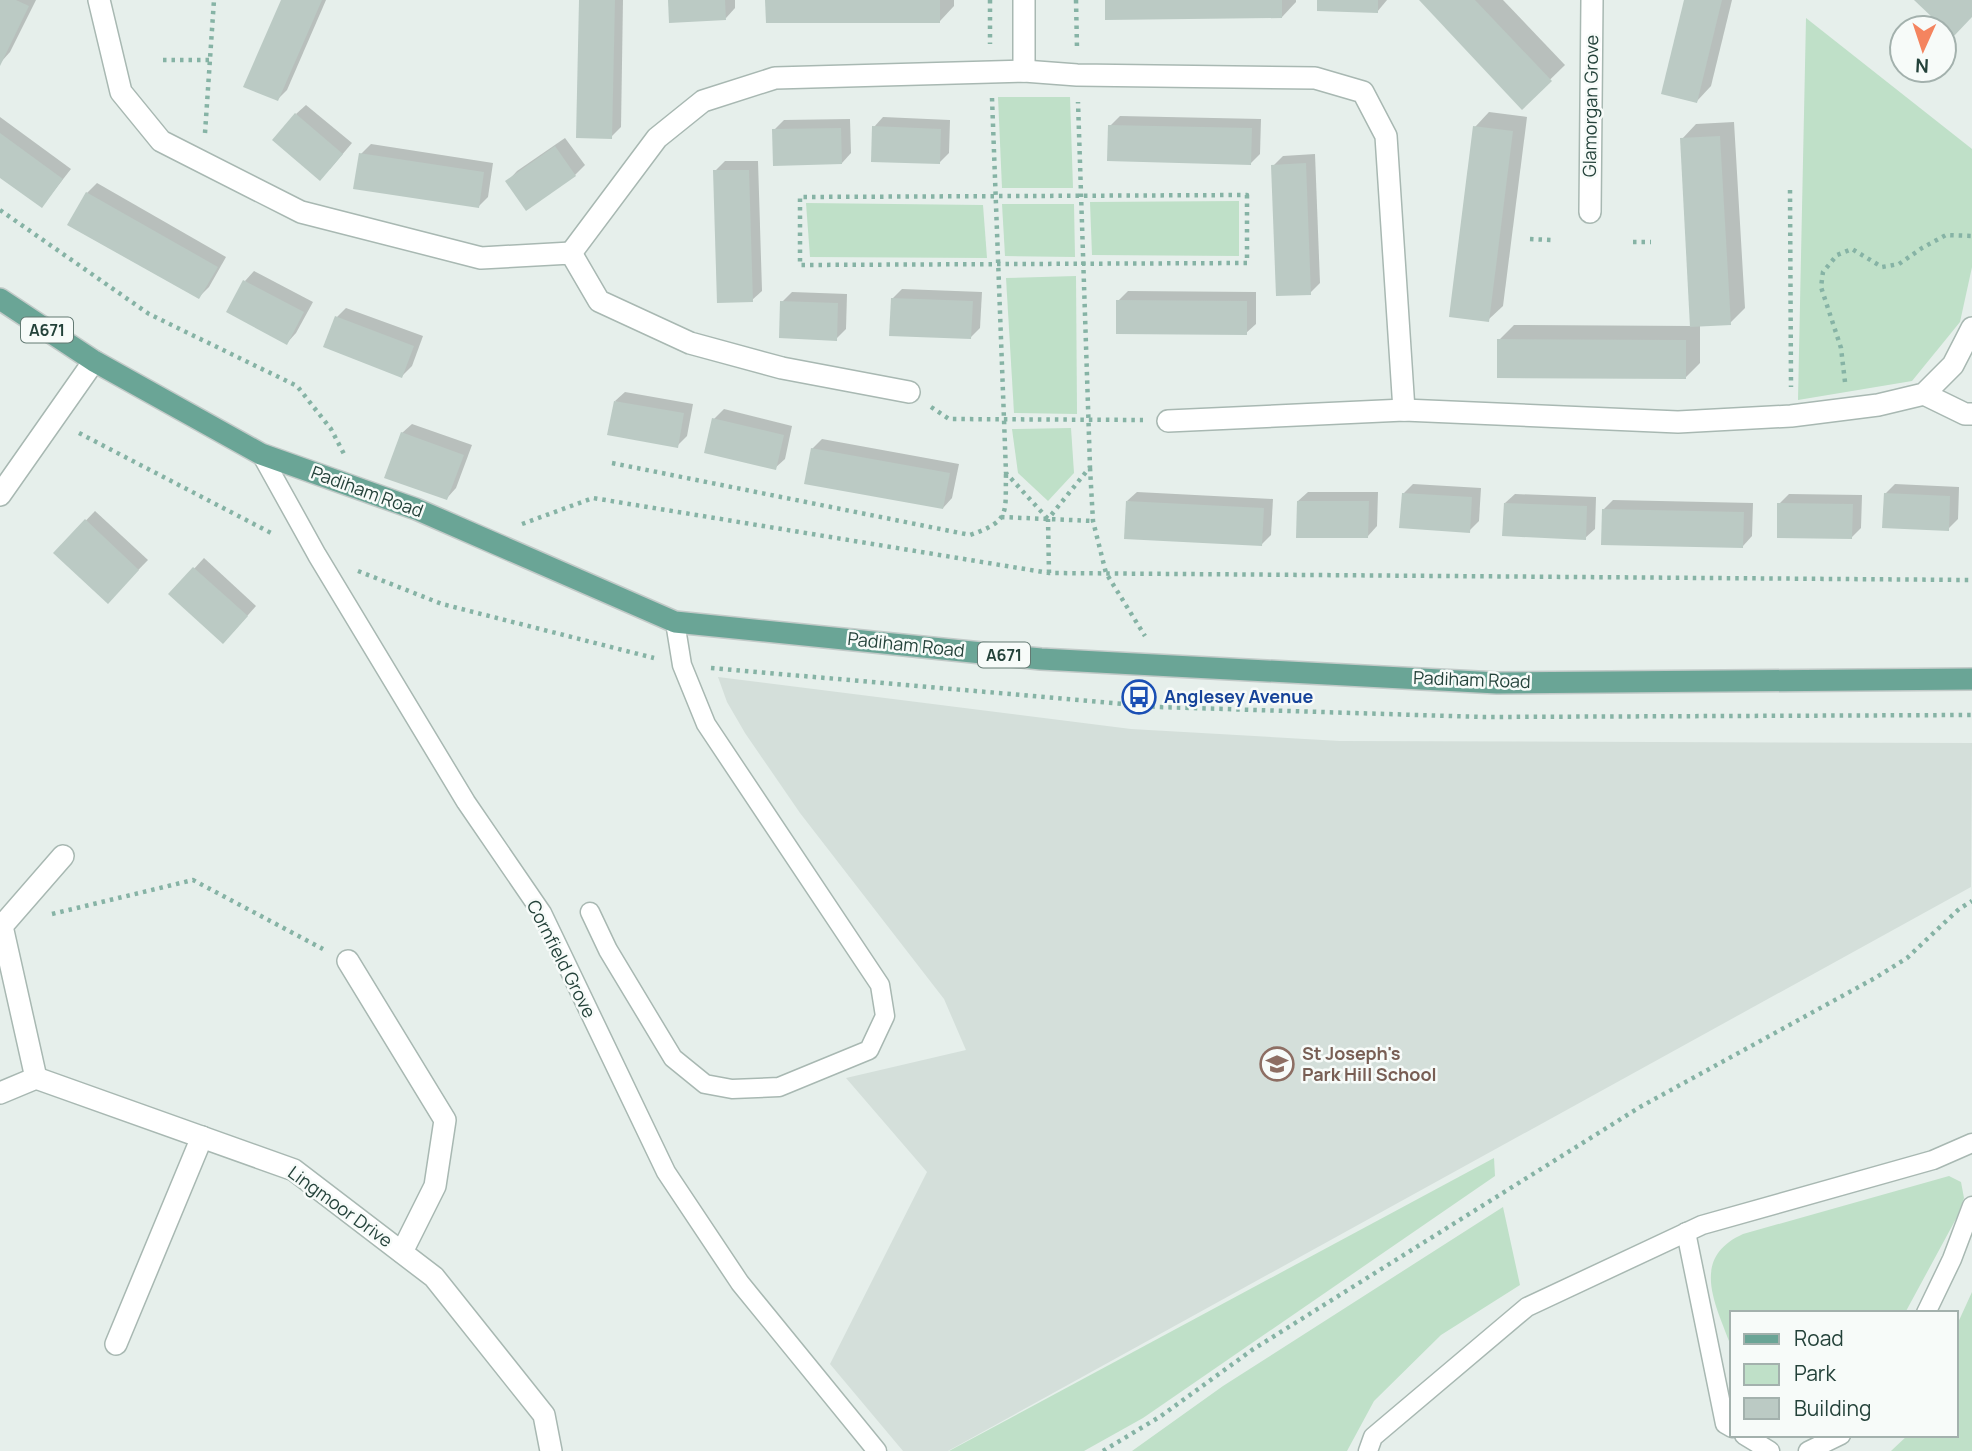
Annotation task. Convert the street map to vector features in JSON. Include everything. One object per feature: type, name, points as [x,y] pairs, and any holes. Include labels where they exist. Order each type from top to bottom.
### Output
[{"type":"main road","name":"Padiham Road","points":[[0,299],[94,361],[261,454],[416,509],[675,622],[1041,659],[1497,683],[1972,679]]},
{"type":"street","points":[[99,0],[121,92],[161,141],[300,212],[481,258],[571,253]]},
{"type":"street","points":[[1024,0],[1024,71]]},
{"type":"street","name":"Glamorgan Grove","points":[[1590,212],[1592,0]]},
{"type":"street","points":[[571,253],[657,138],[703,101],[775,78],[1024,71],[1077,75],[1315,78],[1363,92],[1387,136],[1405,410]]},
{"type":"street","points":[[571,253],[599,301],[690,343],[782,368],[909,392]]},
{"type":"street","points":[[1168,421],[1405,410],[1678,422],[1791,416],[1878,405],[1924,394],[1953,365],[1972,328]]},
{"type":"street","points":[[0,495],[94,361]]},
{"type":"street","points":[[1924,394],[1965,414],[1972,414]]},
{"type":"street","points":[[0,1093],[36,1078],[2,926],[63,856]]},
{"type":"street","points":[[348,961],[445,1120],[435,1186],[402,1252]]},
{"type":"street","name":"Lingmoor Drive","points":[[36,1078],[294,1170],[434,1277],[544,1415],[551,1451]]},
{"type":"street","points":[[116,1345],[202,1137]]},
{"type":"lane","name":"Cornfield Grove","points":[[261,454],[317,555],[459,790],[542,913],[666,1172],[740,1283],[877,1451]]},
{"type":"lane","points":[[590,912],[608,950],[673,1058],[705,1084],[732,1089],[779,1087],[809,1076],[869,1050],[885,1016],[880,985],[706,724],[682,665],[675,622]]},
{"type":"lane","points":[[1368,1451],[1373,1437],[1527,1307],[1702,1225],[1933,1160],[1972,1143]]},
{"type":"lane","points":[[1927,1311],[1952,1259],[1972,1206]]},
{"type":"lane","points":[[1686,1232],[1725,1424],[1730,1427]]},
{"type":"lane","points":[[1747,1437],[1770,1451]]},
{"type":"lane","points":[[1808,1451],[1837,1437]]},
{"type":"path","points":[[203,162],[214,0]]},
{"type":"path","points":[[612,463],[970,535],[995,526],[1005,510],[1006,473],[989,0]]},
{"type":"path","points":[[1076,0],[1087,420],[1093,521],[1106,573],[1163,666]]},
{"type":"path","points":[[163,60],[210,60]]},
{"type":"path","points":[[1790,190],[1791,416]]},
{"type":"path","points":[[1247,195],[1247,263],[800,265],[800,197],[995,196],[1247,195]]},
{"type":"path","points":[[0,210],[149,314],[297,386],[331,429],[362,490]]},
{"type":"path","points":[[1845,409],[1840,394],[1846,381],[1830,311],[1821,286],[1823,272],[1837,255],[1852,249],[1882,267],[1899,264],[1946,235],[1972,236]]},
{"type":"path","points":[[1530,239],[1551,240]]},
{"type":"path","points":[[1633,242],[1651,242]]},
{"type":"path","points":[[909,392],[949,419],[1168,421]]},
{"type":"path","points":[[1049,573],[1048,519],[1090,467]]},
{"type":"path","points":[[1006,473],[1048,519]]},
{"type":"path","points":[[521,524],[593,498],[1049,573],[1972,580]]},
{"type":"path","points":[[1001,517],[1093,521]]},
{"type":"path","points":[[2,926],[193,880],[348,961]]},
{"type":"path","points":[[1103,1451],[1161,1416],[1252,1350],[1640,1107],[1908,958],[1959,909],[1972,901]]},
{"type":"shaded area","name":"St Joseph's Park Hill School","points":[[718,677],[1131,729],[1340,741],[1972,743],[1971,887],[948,1451],[903,1451],[830,1364],[927,1172],[846,1078],[966,1050],[944,999],[800,813],[745,733],[727,702]]},
{"type":"green space","points":[[1806,18],[1972,149],[1972,267],[1960,322],[1912,381],[1798,400]]},
{"type":"green space","points":[[998,97],[1070,97],[1073,188],[1002,188]]},
{"type":"green space","points":[[1239,201],[1239,256],[1092,255],[1090,202]]},
{"type":"green space","points":[[806,203],[983,205],[987,258],[810,257]]},
{"type":"green space","points":[[1002,204],[1074,204],[1075,257],[1005,256]]},
{"type":"green space","points":[[1076,276],[1077,414],[1014,413],[1006,278]]},
{"type":"green space","points":[[1071,428],[1074,473],[1048,501],[1018,473],[1012,429]]},
{"type":"green space","points":[[1494,1158],[1495,1176],[1143,1418],[1084,1451],[949,1451]]},
{"type":"green space","points":[[1949,1176],[1961,1182],[1964,1198],[1957,1217],[1906,1311],[1730,1311],[1730,1344],[1714,1300],[1711,1270],[1716,1256],[1726,1244],[1743,1234]]},
{"type":"green space","points":[[1503,1207],[1520,1285],[1441,1335],[1374,1401],[1347,1451],[1132,1451],[1223,1386]]},
{"type":"green space","points":[[1972,1292],[1972,1451],[1891,1451],[1906,1437],[1958,1437],[1958,1323]]},
{"type":"building","points":[[0,0],[16,0],[29,6],[0,66]]},
{"type":"building","points":[[281,0],[322,0],[278,101],[243,87]]},
{"type":"building","points":[[579,0],[615,0],[612,139],[576,138]]},
{"type":"building","points":[[668,0],[725,0],[726,20],[669,23]]},
{"type":"building","points":[[765,0],[940,0],[940,23],[766,23]]},
{"type":"building","points":[[1105,0],[1282,0],[1282,18],[1105,20]]},
{"type":"building","points":[[1317,0],[1378,0],[1378,13],[1317,11]]},
{"type":"building","points":[[1419,0],[1475,0],[1552,81],[1522,110]]},
{"type":"building","points":[[1684,0],[1722,0],[1697,103],[1661,94]]},
{"type":"building","points":[[1914,0],[1972,0],[1972,17],[1958,32],[1958,14],[1929,14]]},
{"type":"building","points":[[295,113],[343,154],[320,181],[272,140]]},
{"type":"building","points":[[1108,125],[1252,128],[1251,165],[1107,161]]},
{"type":"building","points":[[872,126],[941,129],[940,164],[871,162]]},
{"type":"building","points":[[1473,126],[1513,131],[1489,322],[1449,317]]},
{"type":"building","points":[[841,128],[842,164],[773,166],[772,129]]},
{"type":"building","points":[[0,133],[63,179],[42,208],[0,178]]},
{"type":"building","points":[[1720,136],[1731,325],[1690,327],[1680,138]]},
{"type":"building","points":[[555,146],[576,176],[526,211],[505,181]]},
{"type":"building","points":[[359,153],[484,172],[479,208],[353,189]]},
{"type":"building","points":[[1306,163],[1311,295],[1276,296],[1271,165]]},
{"type":"building","points":[[713,170],[749,170],[753,302],[717,303]]},
{"type":"building","points":[[86,192],[218,267],[199,299],[67,225]]},
{"type":"building","points":[[243,280],[304,312],[287,345],[226,312]]},
{"type":"building","points":[[891,298],[973,301],[971,339],[889,336]]},
{"type":"building","points":[[1116,300],[1247,301],[1247,335],[1116,334]]},
{"type":"building","points":[[780,301],[838,303],[837,341],[779,338]]},
{"type":"building","points":[[335,316],[414,346],[402,378],[323,347]]},
{"type":"building","points":[[1497,339],[1686,340],[1686,379],[1497,378]]},
{"type":"building","points":[[614,401],[684,413],[678,448],[607,435]]},
{"type":"building","points":[[712,418],[784,435],[776,470],[704,453]]},
{"type":"building","points":[[401,432],[464,455],[447,500],[384,478]]},
{"type":"building","points":[[811,448],[950,473],[943,509],[804,484]]},
{"type":"building","points":[[1402,493],[1472,497],[1470,533],[1399,528]]},
{"type":"building","points":[[1884,493],[1950,496],[1949,531],[1882,528]]},
{"type":"building","points":[[1126,501],[1264,508],[1262,546],[1124,539]]},
{"type":"building","points":[[1297,501],[1369,501],[1368,538],[1296,538]]},
{"type":"building","points":[[1504,503],[1587,506],[1586,540],[1502,536]]},
{"type":"building","points":[[1777,503],[1853,504],[1852,539],[1777,538]]},
{"type":"building","points":[[1602,509],[1744,512],[1743,548],[1601,545]]},
{"type":"building","points":[[85,519],[139,570],[108,604],[53,553]]},
{"type":"building","points":[[193,567],[248,616],[223,644],[168,594]]},
{"type":"place","name":"Anglesey Avenue","points":[[1139,697]]},
{"type":"place","name":"St Joseph's Park Hill School","points":[[1277,1064]]}]
